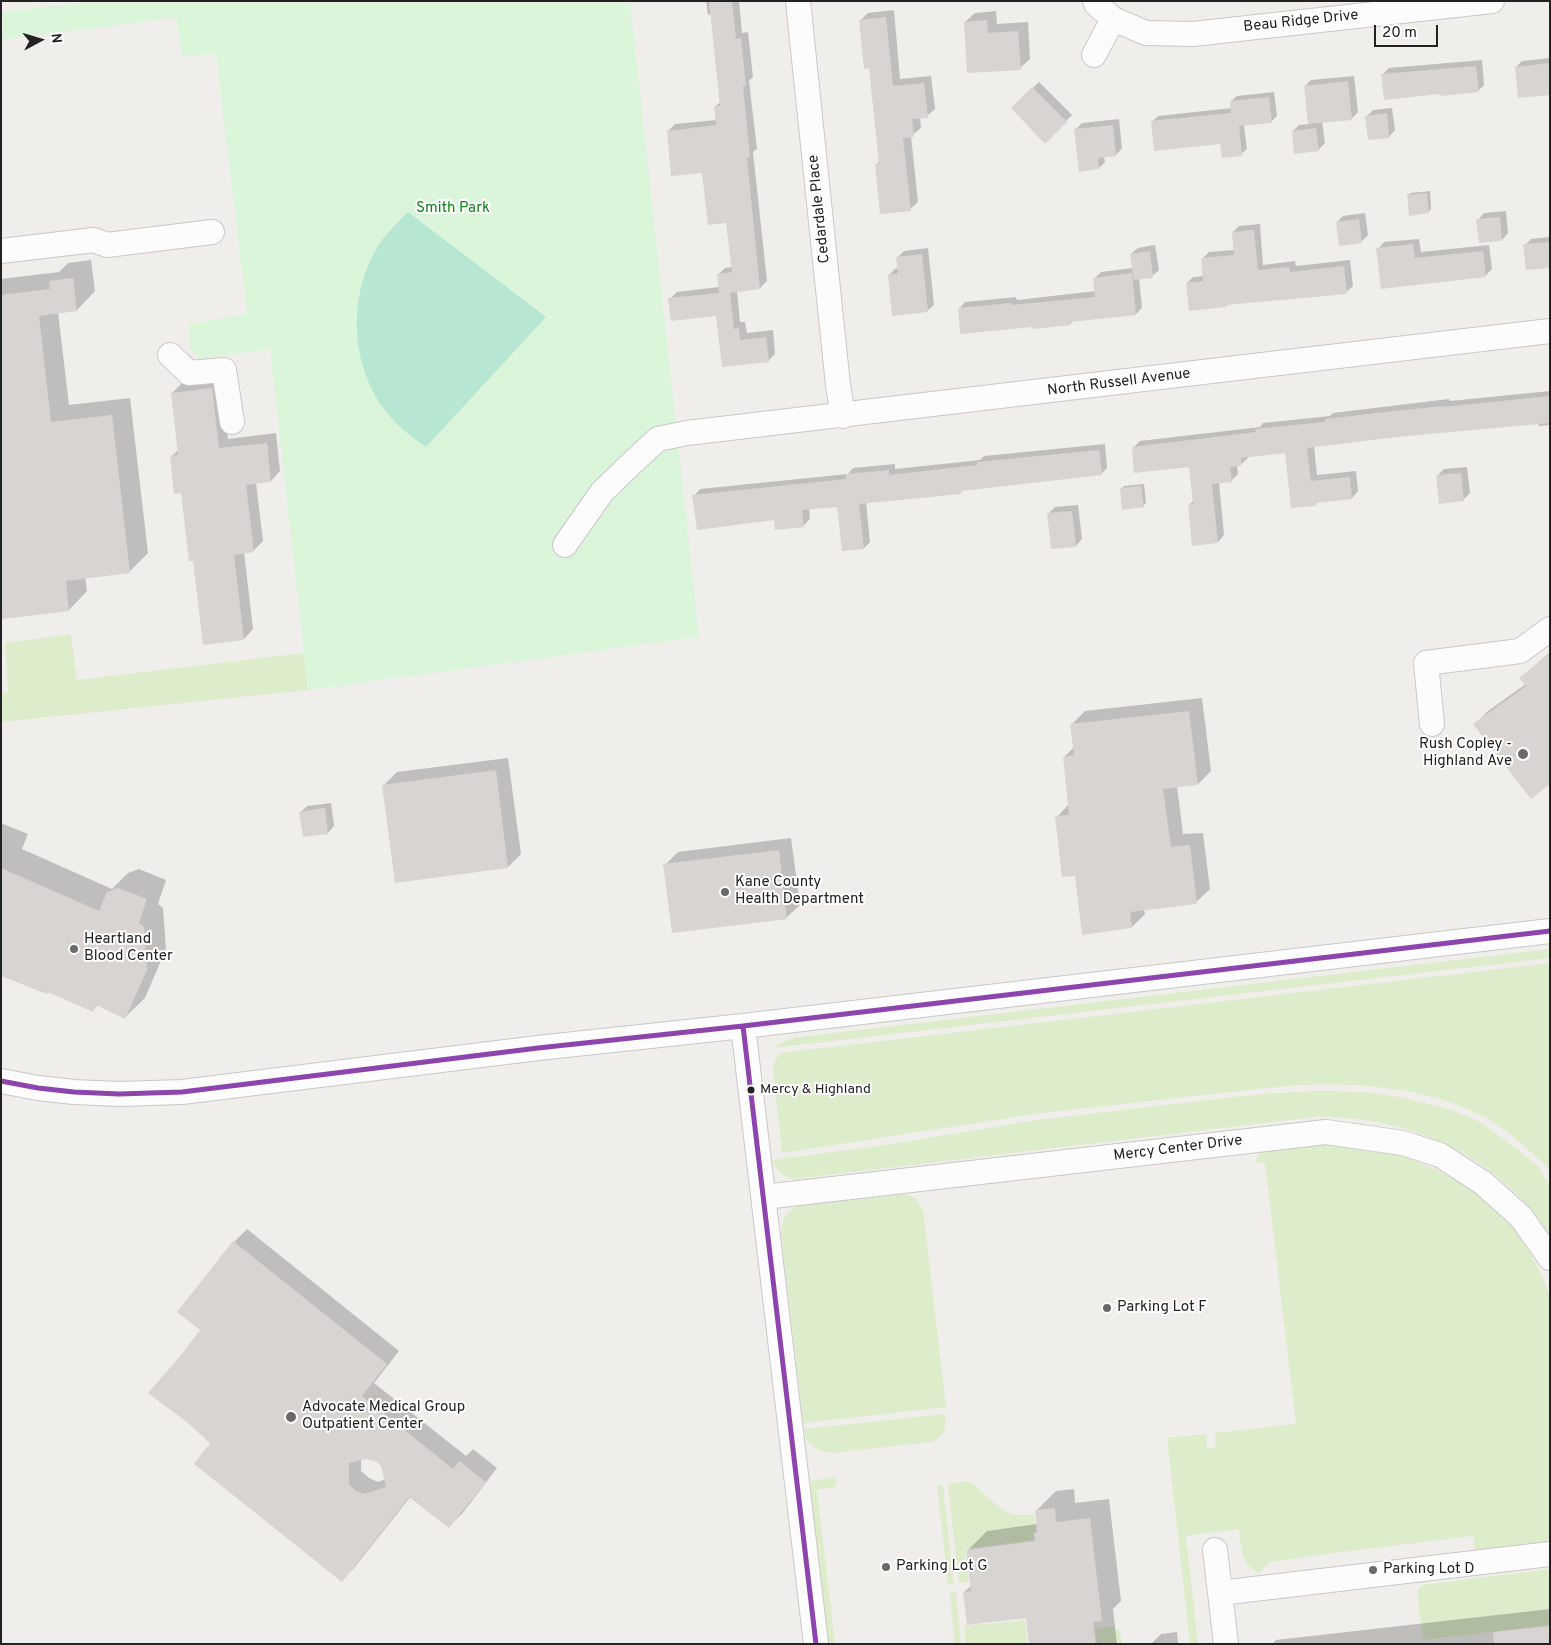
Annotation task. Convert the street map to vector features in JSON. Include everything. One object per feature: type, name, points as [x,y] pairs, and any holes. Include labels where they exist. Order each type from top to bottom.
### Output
[{"type":"street","name":"Cedardale Place","points":[[798,1],[838,385],[843,416]]},
{"type":"street","name":"Beau Ridge Drive","points":[[1095,1],[1113,19],[1146,33],[1194,34],[1492,1]]},
{"type":"street","points":[[1094,55],[1113,19]]},
{"type":"street","points":[[1,251],[94,240],[107,245],[212,232]]},
{"type":"street","name":"North Russell Avenue","points":[[565,545],[602,492],[658,439],[687,433],[1550,331]]},
{"type":"street","points":[[170,355],[189,373],[224,370],[232,422]]},
{"type":"street","points":[[1432,724],[1426,663],[1520,651],[1550,629]]},
{"type":"street","points":[[1,1081],[74,1092],[119,1094],[182,1092],[538,1048],[743,1026],[1550,931]]},
{"type":"street","points":[[743,1026],[816,1644]]},
{"type":"street","name":"Mercy Center Drive","points":[[764,1197],[1326,1132],[1403,1143],[1440,1156],[1483,1183],[1521,1217],[1550,1258]]},
{"type":"street","points":[[1215,1550],[1226,1644]]},
{"type":"street","points":[[1220,1593],[1550,1554]]},
{"type":"green space","name":"Smith Park","points":[[96,1],[630,1],[699,637],[308,690],[270,349],[201,359],[191,350],[188,324],[247,314],[216,54],[182,57],[176,18],[1,40],[1,12]]},
{"type":"green space","points":[[408,212],[546,317],[426,447],[393,420],[372,390],[364,369],[357,325],[358,302],[363,280],[371,259],[382,240]]},
{"type":"green space","points":[[71,634],[77,680],[304,653],[308,690],[1,722],[1,693],[8,692],[5,643]]},
{"type":"green space","points":[[1550,949],[1550,958],[772,1048],[791,1038]]},
{"type":"green space","points":[[1550,963],[1550,1173],[1547,1167],[1527,1148],[1499,1126],[1445,1100],[1392,1089],[1338,1085],[1287,1086],[1041,1113],[782,1153],[773,1069],[780,1053]]},
{"type":"green space","points":[[1316,1091],[1366,1092],[1405,1098],[1452,1110],[1480,1122],[1539,1168],[1550,1186],[1550,1235],[1528,1207],[1504,1182],[1477,1162],[1448,1145],[1417,1133],[1385,1124],[1350,1118],[1315,1117],[794,1179],[786,1177],[780,1172],[772,1160],[879,1146],[1037,1120],[1260,1094]]},
{"type":"green space","points":[[1318,1144],[1377,1150],[1395,1154],[1431,1167],[1466,1187],[1495,1208],[1516,1231],[1527,1248],[1550,1296],[1550,1543],[1475,1551],[1473,1536],[1271,1562],[1258,1573],[1245,1560],[1239,1529],[1186,1536],[1198,1644],[1190,1644],[1167,1438],[1206,1434],[1207,1448],[1216,1448],[1215,1433],[1296,1424],[1265,1163],[1257,1163],[1256,1160],[1260,1152],[1264,1150]]},
{"type":"green space","points":[[904,1194],[915,1198],[923,1209],[946,1407],[803,1423],[781,1232],[782,1223],[788,1213],[798,1206]]},
{"type":"green space","points":[[945,1414],[946,1423],[942,1435],[931,1442],[833,1453],[813,1447],[805,1435],[804,1429]]},
{"type":"green space","points":[[835,1478],[837,1483],[835,1487],[817,1490],[835,1644],[828,1644],[809,1486],[812,1481]]},
{"type":"green space","points":[[970,1482],[1008,1512],[1018,1515],[1034,1515],[1036,1532],[1033,1532],[1034,1540],[965,1549],[969,1582],[959,1583],[948,1484]]},
{"type":"green space","points":[[937,1485],[943,1485],[954,1584],[948,1584]]},
{"type":"green space","points":[[1550,1569],[1550,1625],[1423,1640],[1417,1592],[1422,1585]]},
{"type":"green space","points":[[956,1592],[961,1644],[955,1644],[950,1593]]},
{"type":"green space","points":[[1025,1620],[1027,1644],[966,1644],[964,1626]]},
{"type":"green space","points":[[1112,1626],[1120,1631],[1122,1644],[1097,1644],[1095,1629]]},
{"type":"building","points":[[709,1],[732,1],[736,39],[741,38],[746,86],[743,86],[750,157],[747,158],[760,289],[730,293],[734,329],[739,328],[740,340],[766,337],[769,362],[722,367],[716,316],[671,321],[668,298],[719,293],[717,274],[732,272],[726,223],[708,225],[702,173],[671,176],[667,131],[716,125],[714,106],[720,106]]},
{"type":"building","points":[[886,17],[893,86],[924,83],[928,118],[912,119],[914,137],[903,138],[911,211],[880,214],[875,164],[879,164],[869,68],[864,69],[859,20]]},
{"type":"building","points":[[987,20],[988,33],[1018,31],[1021,70],[967,73],[964,22]]},
{"type":"building","points":[[1550,63],[1550,95],[1518,98],[1515,67]]},
{"type":"building","points":[[1476,66],[1479,92],[1384,100],[1381,74]]},
{"type":"building","points":[[1348,81],[1352,120],[1308,124],[1304,86]]},
{"type":"building","points":[[1032,87],[1067,122],[1045,144],[1011,108]]},
{"type":"building","points":[[1269,97],[1272,123],[1239,126],[1242,156],[1222,158],[1220,144],[1154,151],[1151,121],[1231,113],[1230,101]]},
{"type":"building","points":[[1387,113],[1389,138],[1368,140],[1365,116]]},
{"type":"building","points":[[1113,125],[1116,156],[1098,158],[1099,169],[1079,172],[1074,129]]},
{"type":"building","points":[[1316,128],[1319,151],[1294,154],[1292,131]]},
{"type":"building","points":[[1427,193],[1429,213],[1409,216],[1407,195]]},
{"type":"building","points":[[1500,217],[1502,241],[1479,243],[1476,219]]},
{"type":"building","points":[[1359,219],[1362,243],[1339,246],[1336,222]]},
{"type":"building","points":[[1254,230],[1258,270],[1289,267],[1290,272],[1344,266],[1347,294],[1226,305],[1226,307],[1189,311],[1186,283],[1203,281],[1201,258],[1234,255],[1232,232]]},
{"type":"building","points":[[1550,242],[1550,268],[1526,270],[1523,244]]},
{"type":"building","points":[[1413,244],[1415,258],[1483,251],[1486,277],[1381,289],[1376,248]]},
{"type":"building","points":[[1150,251],[1153,278],[1134,280],[1130,254]]},
{"type":"building","points":[[922,254],[928,312],[892,316],[888,275],[898,273],[896,257]]},
{"type":"building","points":[[1132,273],[1136,315],[1070,322],[1071,325],[960,334],[958,308],[1095,297],[1093,278]]},
{"type":"building","points":[[73,278],[77,311],[39,316],[51,422],[112,415],[130,573],[66,581],[69,611],[3,619],[1,602],[1,295],[50,289],[49,281]]},
{"type":"building","points":[[212,388],[219,448],[267,443],[271,482],[246,485],[254,552],[234,555],[244,640],[203,645],[193,561],[189,561],[181,493],[174,494],[170,456],[178,455],[171,393]]},
{"type":"building","points":[[1550,396],[1550,423],[1397,437],[1307,448],[1311,481],[1350,477],[1352,499],[1315,503],[1316,506],[1291,508],[1285,453],[1241,458],[1241,466],[1230,467],[1232,482],[1212,484],[1218,543],[1192,546],[1188,505],[1193,504],[1189,467],[1134,473],[1132,447],[1256,432],[1255,429],[1325,422],[1325,419]]},
{"type":"building","points":[[1099,450],[1102,475],[961,491],[961,494],[859,504],[864,549],[842,551],[837,507],[802,510],[804,527],[775,530],[774,520],[697,530],[692,495],[846,479],[846,474],[889,470],[889,475],[977,465],[977,462]]},
{"type":"building","points":[[1461,473],[1464,501],[1439,504],[1436,475]]},
{"type":"building","points":[[1141,486],[1144,507],[1122,510],[1120,488]]},
{"type":"building","points":[[1072,511],[1076,547],[1051,549],[1047,513]]},
{"type":"building","name":"Rush Copley - Highland Ave","points":[[1550,653],[1550,784],[1531,799],[1473,724],[1526,686],[1519,678]]},
{"type":"building","points":[[1189,711],[1198,785],[1163,789],[1171,847],[1190,845],[1197,904],[1130,912],[1132,928],[1082,935],[1075,876],[1062,877],[1055,816],[1069,815],[1063,757],[1074,755],[1070,724]]},
{"type":"building","points":[[496,770],[508,868],[395,883],[382,785]]},
{"type":"building","points":[[325,808],[328,834],[303,837],[299,812]]},
{"type":"building","name":"Kane County Health Department","points":[[779,850],[787,919],[672,933],[663,864]]},
{"type":"building","name":"Heartland Blood Center","points":[[1,868],[99,911],[107,892],[118,888],[147,899],[139,923],[144,927],[147,970],[125,1019],[96,1005],[93,1012],[48,992],[47,994],[1,976]]},
{"type":"building","name":"Advocate Medical Group Outpatient Center","points":[[233,1241],[387,1364],[362,1396],[453,1469],[459,1461],[486,1482],[449,1528],[409,1497],[342,1582],[194,1464],[210,1443],[188,1423],[148,1393],[200,1330],[177,1312]],"holes":[[[366,1459],[377,1462],[381,1466],[386,1487],[364,1494],[356,1491],[349,1484],[349,1463]]]},
{"type":"building","points":[[1055,1508],[1056,1522],[1090,1518],[1102,1621],[1093,1622],[1096,1644],[1029,1644],[1026,1618],[967,1625],[963,1592],[971,1591],[966,1550],[1035,1541],[1034,1533],[1037,1533],[1035,1510]]},
{"type":"building","points":[[1550,1626],[1550,1644],[1494,1644],[1493,1632]]},
{"type":"transit line","points":[[1,1081],[74,1092],[119,1094],[182,1092],[538,1048],[743,1026],[1550,931]]},
{"type":"transit line","points":[[743,1026],[816,1644]]},
{"type":"place","name":"Rush Copley - Highland Ave","points":[[1523,754]]},
{"type":"place","name":"Kane County Health Department","points":[[725,892]]},
{"type":"place","name":"Heartland Blood Center","points":[[74,949]]},
{"type":"place","name":"Mercy & Highland","points":[[751,1090]]},
{"type":"place","name":"Parking Lot F","points":[[1107,1308]]},
{"type":"place","name":"Advocate Medical Group Outpatient Center","points":[[291,1417]]},
{"type":"place","name":"Parking Lot G","points":[[886,1567]]},
{"type":"place","name":"Parking Lot D","points":[[1373,1570]]}]
